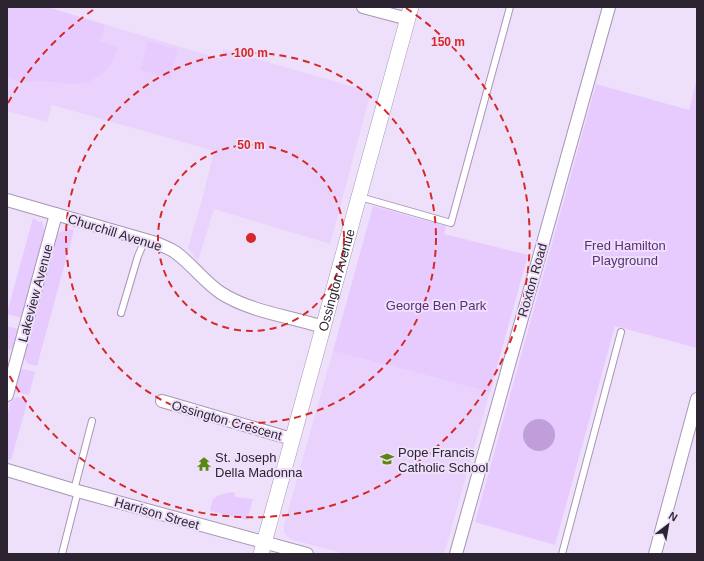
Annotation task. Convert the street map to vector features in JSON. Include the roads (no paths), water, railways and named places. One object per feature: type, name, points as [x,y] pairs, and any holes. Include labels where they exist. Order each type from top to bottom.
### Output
[{"type":"street","points":[[363,7],[409,13]]},
{"type":"street","name":"Roxton Road","points":[[456,554],[609,7]]},
{"type":"street","name":"Ossington Avenue","points":[[262,548],[409,13]]},
{"type":"street","name":"Churchill Avenue","points":[[7,200],[166,247],[185,260],[212,286],[233,299],[258,309],[323,327]]},
{"type":"street","name":"Lakeview Avenue","points":[[7,395],[56,214]]},
{"type":"street","points":[[655,554],[697,399]]},
{"type":"street","name":"Ossington Crescent","points":[[162,401],[292,439]]},
{"type":"street","name":"Harrison Street","points":[[7,470],[262,548],[307,554]]},
{"type":"lane","points":[[358,196],[451,223],[510,7]]},
{"type":"lane","points":[[121,313],[138,256],[145,240]]},
{"type":"lane","points":[[562,554],[621,332]]},
{"type":"lane","points":[[62,554],[92,421]]},
{"type":"place","name":"Pope Francis Catholic School","points":[[387,459]]},
{"type":"place","name":"St. Joseph Della Madonna","points":[[204,464]]},
{"type":"park label","name":"Fred Hamilton Playground","points":[[625,252]]},
{"type":"park label","name":"George Ben Park","points":[[436,305]]}]
